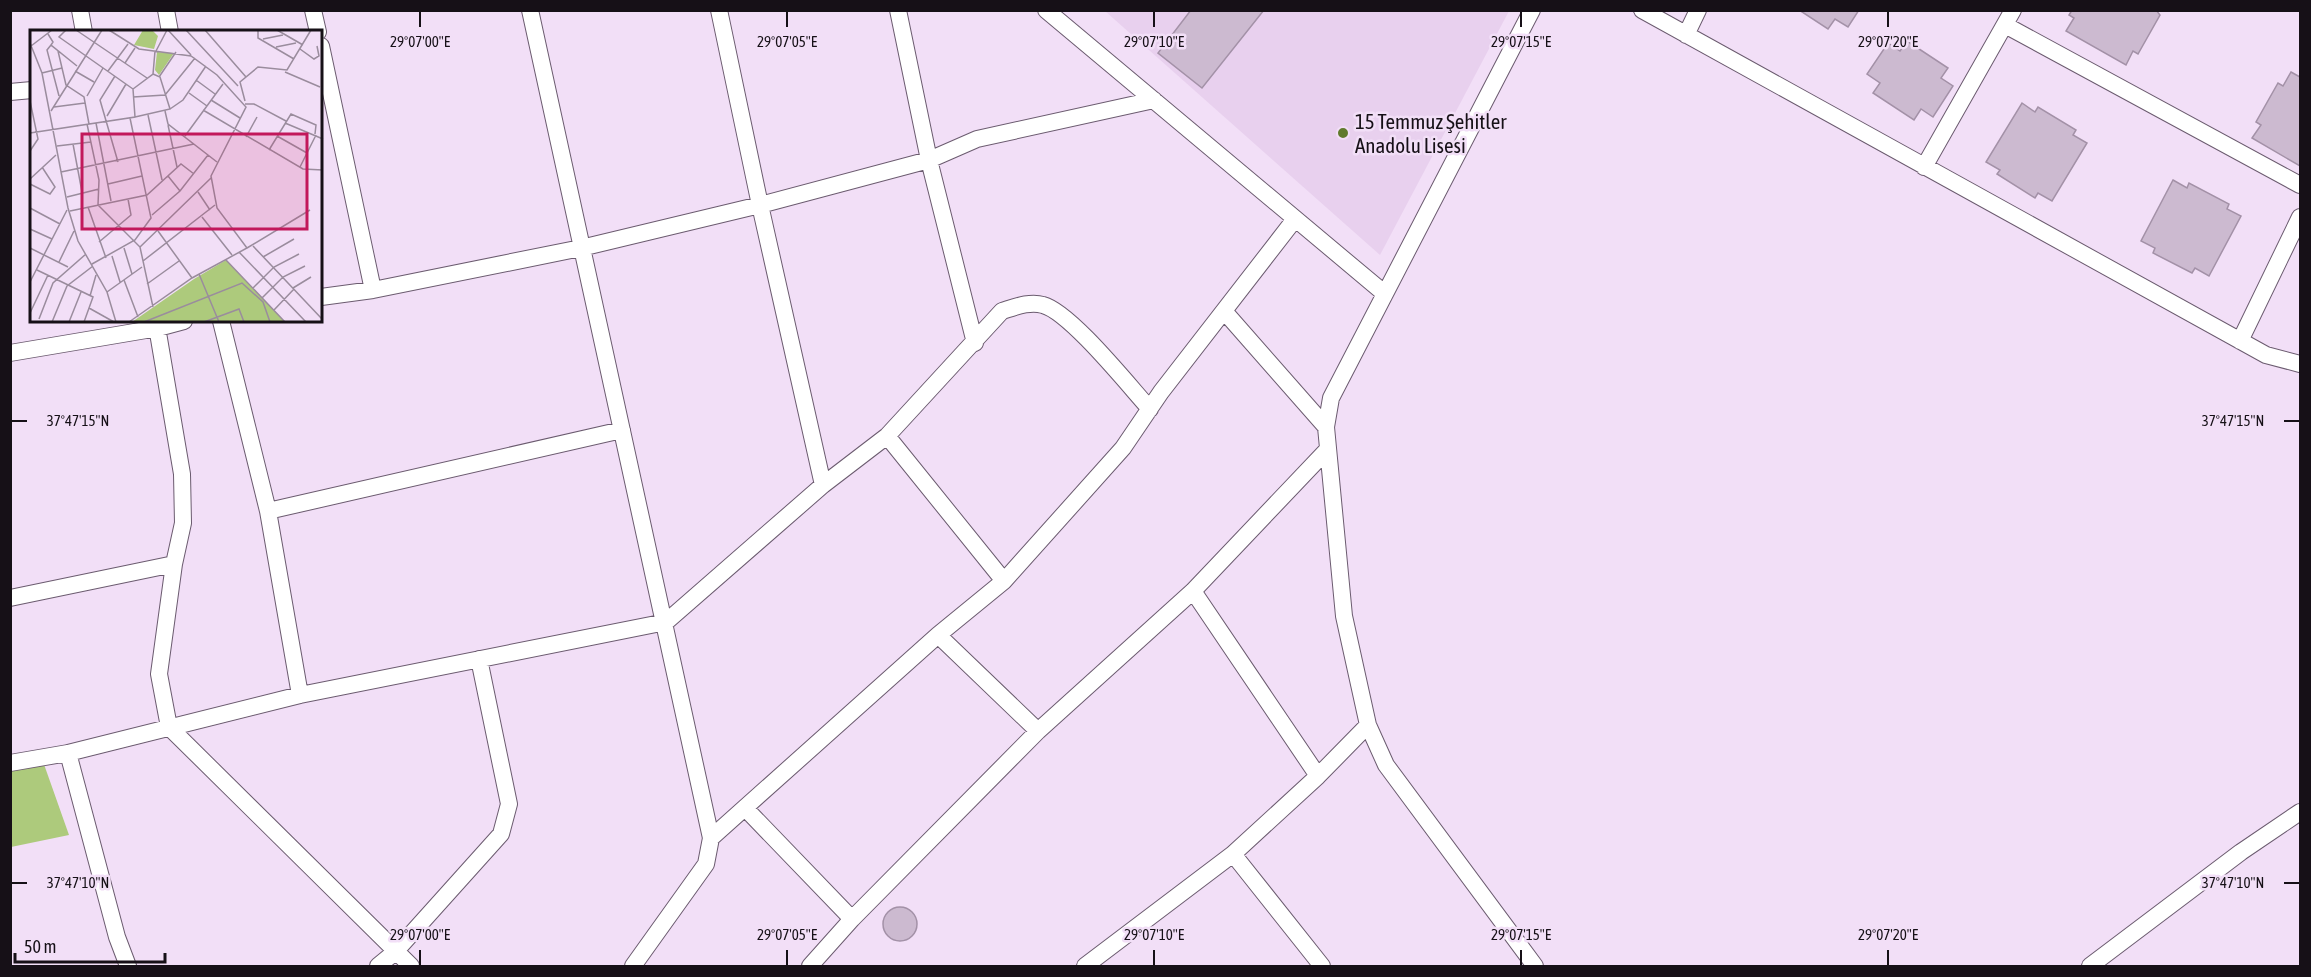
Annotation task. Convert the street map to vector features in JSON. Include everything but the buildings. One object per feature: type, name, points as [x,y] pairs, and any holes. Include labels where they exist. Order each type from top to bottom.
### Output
[{"type":"street","points":[[80,10],[84,30]]},
{"type":"street","points":[[166,10],[170,30]]},
{"type":"street","points":[[313,10],[318,30]]},
{"type":"street","points":[[530,10],[581,248],[666,622],[711,838],[706,864],[633,966]]},
{"type":"street","points":[[719,10],[759,205],[824,485]]},
{"type":"street","points":[[898,10],[929,160],[975,343]]},
{"type":"street","points":[[1046,10],[1066,17],[1154,100],[1384,293]]},
{"type":"street","points":[[1532,10],[1331,398],[1326,427],[1344,616],[1368,725],[1386,765],[1535,966]]},
{"type":"street","points":[[1642,10],[2266,355],[2301,364]]},
{"type":"street","points":[[1686,35],[1698,10]]},
{"type":"street","points":[[1924,167],[2009,18],[2301,185]]},
{"type":"street","points":[[322,51],[373,290]]},
{"type":"street","points":[[10,92],[30,90]]},
{"type":"street","points":[[322,297],[373,290],[581,248],[759,205],[929,160],[977,139],[1154,100]]},
{"type":"street","points":[[2240,341],[2301,217]]},
{"type":"street","points":[[711,838],[938,635],[1004,581],[1123,448],[1224,311],[1296,219]]},
{"type":"street","points":[[10,763],[68,753],[300,695],[666,622],[824,485],[887,436],[1002,311],[1022,304],[1043,304],[1063,316],[1150,409]]},
{"type":"street","points":[[1224,311],[1326,427]]},
{"type":"street","points":[[10,353],[177,322]]},
{"type":"street","points":[[221,322],[268,511],[300,695]]},
{"type":"street","points":[[157,325],[182,474],[183,523],[174,564],[159,674],[169,727],[411,966]]},
{"type":"street","points":[[268,511],[622,430]]},
{"type":"street","points":[[887,436],[1004,581]]},
{"type":"street","points":[[810,966],[852,919],[1038,731],[1193,591],[1327,450]]},
{"type":"street","points":[[10,598],[174,564]]},
{"type":"street","points":[[1193,591],[1318,776]]},
{"type":"street","points":[[938,635],[1038,731]]},
{"type":"street","points":[[378,966],[395,952],[501,834],[509,804],[479,659]]},
{"type":"street","points":[[1085,966],[1233,854],[1318,776],[1368,725]]},
{"type":"street","points":[[68,753],[117,937],[128,966]]},
{"type":"street","points":[[745,808],[852,919]]},
{"type":"street","points":[[2090,966],[2241,852],[2301,812]]},
{"type":"street","points":[[1233,854],[1322,966]]},
{"type":"shaded area","name":"15 Temmuz Şehitler Anadolu Lisesi","points":[[1105,11],[1509,11],[1380,255]]},
{"type":"green space","points":[[40,753],[69,835],[11,847],[11,759]]},
{"type":"place","name":"15 Temmuz Şehitler Anadolu Lisesi","points":[[1343,133]]}]
